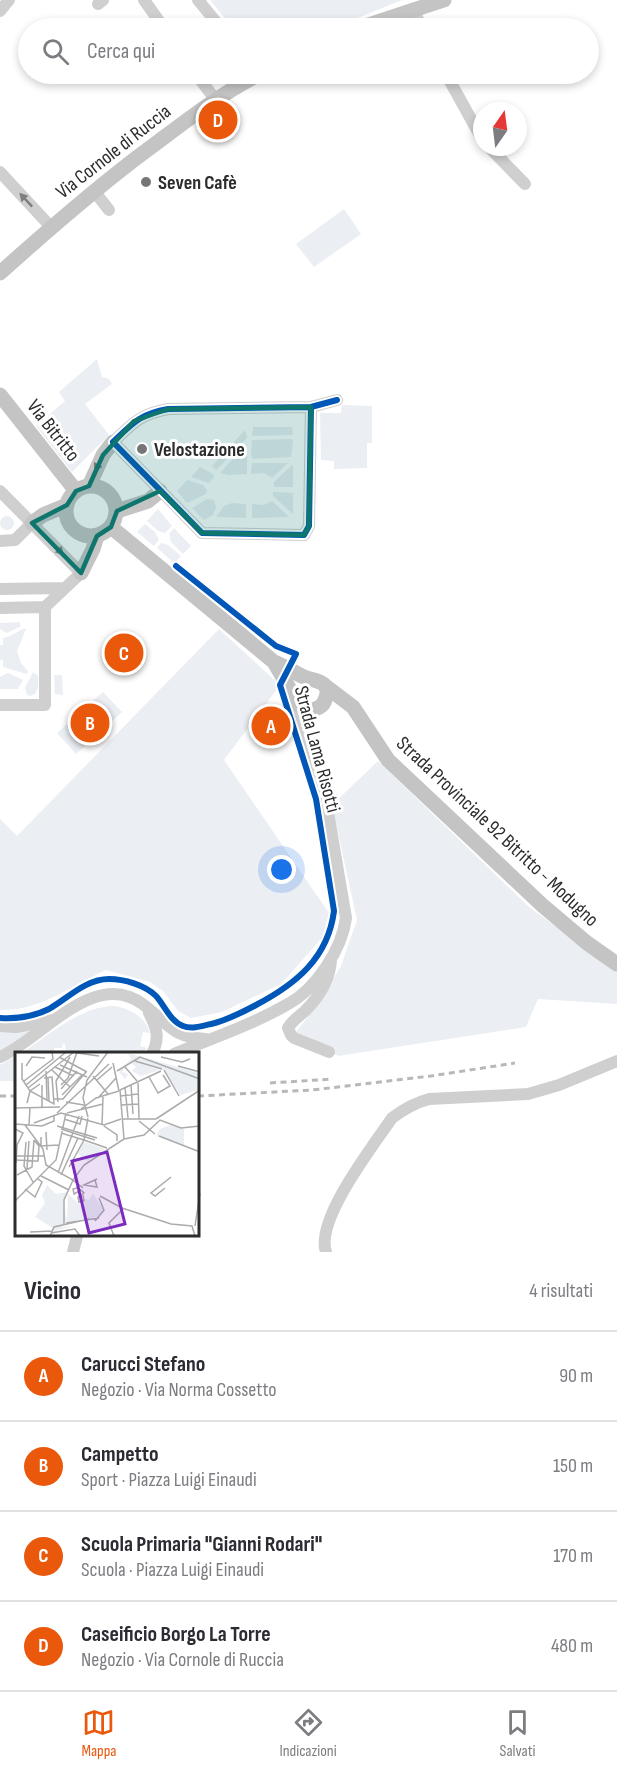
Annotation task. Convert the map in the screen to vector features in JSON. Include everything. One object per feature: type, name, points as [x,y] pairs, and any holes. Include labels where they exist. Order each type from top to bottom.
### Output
[{"type":"main road","points":[[387,18],[444,0]]},
{"type":"main road","name":"Via Cornole di Ruccia","points":[[0,273],[94,191],[215,99],[241,84]]},
{"type":"main road","name":"Via Bitritto","points":[[0,395],[83,488]]},
{"type":"main road","points":[[32,523],[43,515],[67,505],[83,488],[113,442]]},
{"type":"main road","points":[[67,505],[66,514],[73,529],[80,534],[97,536],[105,533],[111,527],[117,511],[116,503],[105,490],[83,488]]},
{"type":"main road","points":[[117,511],[148,501],[160,491]]},
{"type":"main road","points":[[111,527],[274,662],[296,698],[306,709],[337,707],[362,719]]},
{"type":"main road","points":[[81,573],[97,536]]},
{"type":"main road","points":[[274,662],[287,666],[306,679]]},
{"type":"main road","points":[[296,698],[297,685],[306,679],[316,679],[324,685],[326,692],[326,700],[316,709]]},
{"type":"main road","name":"Strada Provinciale 92 Bitritto - Modugno","points":[[324,685],[353,707],[388,760],[542,905],[587,943],[617,964]]},
{"type":"street","points":[[0,11],[9,0]]},
{"type":"street","points":[[144,0],[157,18]]},
{"type":"street","points":[[198,0],[212,18]]},
{"type":"street","points":[[412,9],[417,18]]},
{"type":"street","points":[[204,84],[215,99]]},
{"type":"street","points":[[452,84],[473,123]]},
{"type":"street","points":[[498,156],[525,184]]},
{"type":"street","points":[[0,172],[51,228]]},
{"type":"street","points":[[94,191],[109,210]]},
{"type":"street","points":[[311,407],[309,526],[304,535],[202,533],[113,442],[134,421],[149,412],[168,409],[311,407],[337,400]]},
{"type":"street","points":[[0,491],[81,573],[45,607],[0,608]]},
{"type":"street","points":[[0,541],[15,540],[32,523]]},
{"type":"street","points":[[0,589],[64,588]]},
{"type":"street","points":[[0,705],[45,705],[45,607]]},
{"type":"street","points":[[296,698],[302,729],[328,812],[346,918],[327,982],[307,1009],[288,1028],[294,1038],[329,1052]]},
{"type":"street","points":[[305,736],[308,723],[316,709]]},
{"type":"street","points":[[175,1052],[212,1039],[290,1003],[311,985],[332,960]]},
{"type":"street","points":[[0,1057],[26,1043],[82,1001],[111,993],[136,999],[176,1034],[212,1039]]},
{"type":"street","points":[[146,1006],[156,1027],[158,1038],[153,1052]]},
{"type":"street","points":[[0,1026],[16,1027],[57,1019]]},
{"type":"street","points":[[171,1029],[175,1052]]},
{"type":"street","points":[[158,1038],[175,1052]]},
{"type":"street","points":[[326,1252],[324,1240],[327,1224],[337,1204],[392,1118],[403,1110],[416,1102],[429,1099],[528,1094],[559,1086],[617,1061]]},
{"type":"street","points":[[73,1252],[77,1237]]},
{"type":"highlighted area","points":[[311,407],[309,526],[304,535],[202,533],[160,491],[117,511],[111,527],[97,536],[81,573],[32,523],[67,505],[76,491],[89,486],[103,455],[134,421],[168,409]]},
{"type":"shaded area","points":[[210,0],[402,0],[358,18],[225,18]]},
{"type":"shaded area","points":[[344,209],[361,234],[314,267],[296,244]]},
{"type":"shaded area","points":[[97,359],[102,377],[109,379],[112,384],[85,404],[109,435],[72,472],[36,426],[65,401],[59,392]]},
{"type":"shaded area","points":[[342,405],[372,406],[372,443],[367,443],[367,468],[334,469],[334,461],[321,460],[320,413],[341,413]]},
{"type":"shaded area","points":[[253,427],[292,427],[293,435],[252,436]]},
{"type":"shaded area","points":[[245,430],[247,438],[216,470],[212,466]]},
{"type":"shaded area","points":[[291,439],[293,441],[291,457],[253,459],[251,456],[252,440]]},
{"type":"shaded area","points":[[247,443],[247,474],[220,473]]},
{"type":"shaded area","points":[[252,463],[288,463],[272,478],[264,473],[251,474]]},
{"type":"shaded area","points":[[292,465],[293,487],[274,487],[274,482]]},
{"type":"shaded area","points":[[200,467],[213,474],[214,477],[209,483],[191,477]]},
{"type":"shaded area","points":[[187,480],[203,485],[207,490],[206,494],[187,503],[177,491]]},
{"type":"shaded area","points":[[273,492],[293,493],[293,514],[273,496]]},
{"type":"shaded area","points":[[207,499],[214,500],[216,507],[213,515],[204,520],[192,508]]},
{"type":"shaded area","points":[[272,501],[289,517],[252,518],[252,504],[264,505]]},
{"type":"shaded area","points":[[232,503],[246,504],[246,518],[216,517],[224,506]]},
{"type":"shaded area","points":[[158,509],[172,526],[165,533],[158,531],[147,521]]},
{"type":"shaded area","points":[[7,516],[12,518],[14,523],[12,528],[7,530],[2,528],[0,523],[2,518]]},
{"type":"shaded area","points":[[145,524],[155,532],[159,540],[154,546],[137,532]]},
{"type":"shaded area","points":[[174,528],[191,546],[183,554],[171,542],[169,534]]},
{"type":"shaded area","points":[[161,543],[168,545],[181,556],[174,563],[157,548]]},
{"type":"shaded area","points":[[19,622],[21,626],[7,633],[0,629],[0,623]]},
{"type":"shaded area","points":[[26,629],[17,651],[21,663],[28,671],[27,674],[3,667],[3,660],[0,660],[0,645],[3,645],[3,638]]},
{"type":"shaded area","points":[[219,629],[280,685],[224,760],[329,913],[322,938],[281,984],[222,1012],[191,1018],[178,1011],[163,991],[150,982],[106,970],[42,1002],[15,1009],[0,1010],[0,819],[17,836]]},
{"type":"shaded area","points":[[33,672],[38,676],[38,688],[35,694],[30,696],[27,695],[25,688]]},
{"type":"shaded area","points":[[8,673],[23,680],[18,689],[0,689],[0,677]]},
{"type":"shaded area","points":[[54,675],[62,675],[63,695],[55,694]]},
{"type":"shaded area","points":[[103,692],[122,712],[76,754],[57,733]]},
{"type":"shaded area","points":[[378,761],[529,907],[617,971],[617,1004],[538,999],[526,1027],[338,1056],[296,1032],[320,1001],[341,966],[357,920],[332,805]]},
{"type":"shaded area","points":[[114,1006],[125,1009],[136,1014],[145,1022],[150,1033],[143,1032],[140,1046],[147,1048],[144,1052],[66,1052],[63,1043],[62,1048],[54,1048],[54,1052],[23,1052],[77,1016],[101,1007]]},
{"type":"shaded area","points":[[0,1029],[33,1029],[0,1052]]},
{"type":"shaded area","points":[[15,1057],[15,1081],[0,1081],[0,1065]]},
{"type":"railway","points":[[200,1096],[312,1090],[431,1076],[515,1063]]},
{"type":"railway","points":[[270,1083],[333,1079]]},
{"type":"railway","points":[[0,1096],[15,1096]]},
{"type":"cycle path","points":[[311,407],[309,526],[304,535],[202,533],[113,442],[138,420],[168,409],[311,407],[337,400]]},
{"type":"cycle path","name":"Strada Lama Risotti","points":[[0,1018],[19,1018],[37,1014],[93,982],[109,979],[128,981],[146,989],[156,996],[178,1024],[191,1028],[203,1026],[236,1015],[284,988],[308,968],[325,943],[331,928],[334,911],[316,799],[280,685],[296,654],[276,646],[176,566]]},
{"type":"place","name":"Caseificio Borgo La Torre","points":[[218,120]]},
{"type":"place","name":"Seven Cafè","points":[[146,182]]},
{"type":"place","name":"Velostazione","points":[[142,449]]},
{"type":"place","name":"Scuola Primaria \"Gianni Rodari\"","points":[[124,653]]},
{"type":"place","name":"Campetto","points":[[90,723]]},
{"type":"place","name":"Carucci Stefano","points":[[271,726]]}]
